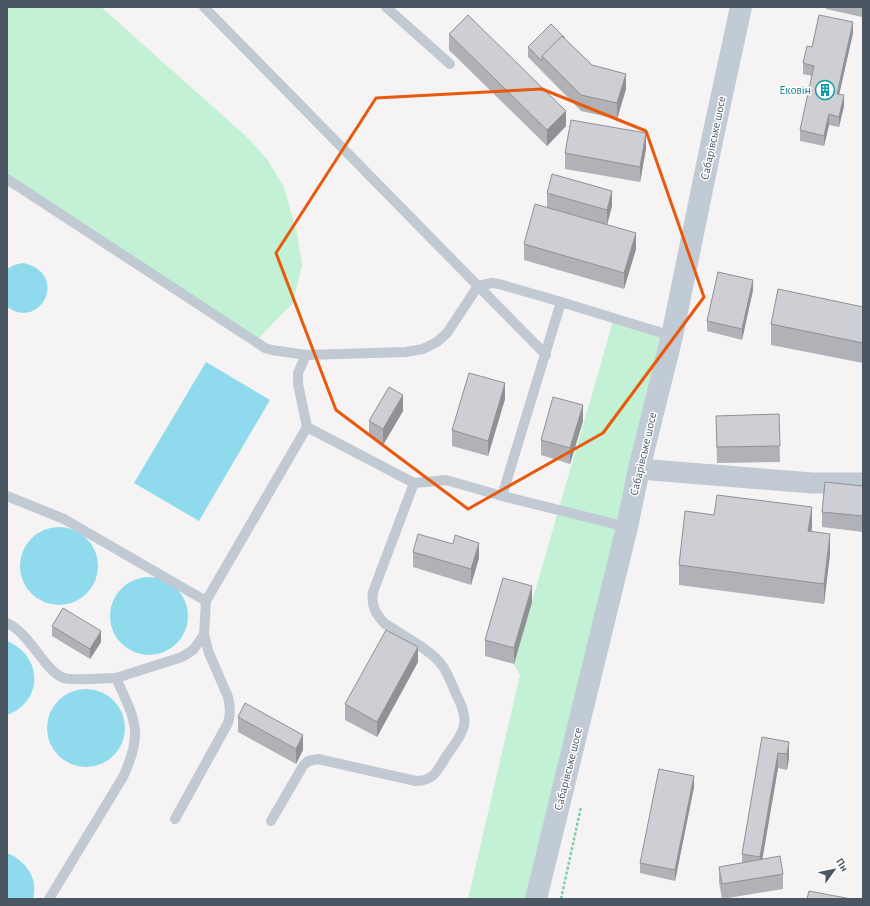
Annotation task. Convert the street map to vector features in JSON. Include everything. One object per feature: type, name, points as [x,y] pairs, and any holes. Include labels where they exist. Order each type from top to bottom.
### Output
[{"type":"street","name":"Сабарівське шосе","points":[[536,899],[672,336],[741,7]]},
{"type":"street","points":[[639,469],[812,483],[863,483]]},
{"type":"lane","points":[[204,7],[546,355]]},
{"type":"lane","points":[[386,7],[450,64]]},
{"type":"lane","points":[[7,179],[265,348],[272,350],[306,355],[406,352],[423,349],[437,342],[447,333],[478,286],[492,283],[561,302],[672,336]]},
{"type":"lane","points":[[502,496],[561,302]]},
{"type":"lane","points":[[175,819],[228,723],[230,716],[230,703],[228,696],[209,653],[204,635],[206,601],[307,427],[298,384],[298,373],[306,355]]},
{"type":"lane","points":[[307,427],[414,483],[446,480],[502,496],[627,527]]},
{"type":"lane","points":[[271,821],[302,766],[308,760],[318,759],[416,781],[422,781],[427,780],[434,775],[462,732],[464,721],[462,706],[446,670],[434,656],[384,623],[372,606],[373,592],[414,483]]},
{"type":"lane","points":[[7,496],[64,519],[206,601]]},
{"type":"lane","points":[[7,623],[17,628],[22,633],[52,670],[60,676],[70,678],[116,678],[182,657],[193,650],[204,635]]},
{"type":"lane","points":[[49,899],[123,776],[133,755],[136,727],[116,678]]},
{"type":"highlighted area","points":[[542,89],[646,131],[704,297],[603,433],[468,509],[336,410],[276,253],[376,98]]},
{"type":"green space","points":[[7,7],[101,7],[248,138],[267,159],[284,187],[297,233],[302,265],[293,303],[255,342],[7,179]]},
{"type":"green space","points":[[614,318],[672,336],[526,899],[468,899],[520,675],[514,664]]},
{"type":"water","points":[[23,263],[37,269],[45,277],[48,288],[45,298],[39,306],[30,312],[19,312],[7,307],[7,269],[14,265]]},
{"type":"water","points":[[206,362],[270,400],[199,521],[134,483]]},
{"type":"water","points":[[59,527],[74,530],[81,534],[91,544],[95,551],[98,566],[95,581],[91,588],[81,598],[74,602],[59,605],[44,602],[37,598],[27,588],[23,581],[20,566],[23,551],[27,544],[37,534],[44,530]]},
{"type":"water","points":[[149,577],[164,580],[171,584],[181,594],[185,601],[188,616],[185,631],[181,638],[171,648],[164,652],[149,655],[134,652],[127,648],[117,638],[113,631],[110,616],[113,601],[117,594],[127,584],[134,580]]},
{"type":"water","points":[[7,641],[19,648],[27,657],[33,667],[34,678],[33,689],[28,700],[19,708],[7,715]]},
{"type":"water","points":[[86,689],[101,692],[108,696],[118,706],[122,713],[125,728],[122,743],[118,750],[108,760],[101,764],[86,767],[71,764],[64,760],[54,750],[50,743],[47,728],[50,713],[54,706],[64,696],[71,692]]},
{"type":"water","points":[[7,853],[20,860],[29,871],[34,884],[33,899],[7,899]]},
{"type":"building","points":[[468,15],[566,111],[547,130],[449,34]]},
{"type":"building","name":"Ековін","points":[[819,15],[853,22],[837,94],[844,95],[839,117],[829,114],[824,136],[800,130],[814,66],[803,63],[807,46],[812,47]]},
{"type":"building","points":[[551,24],[565,38],[562,36],[542,56],[542,61],[528,47]]},
{"type":"building","points":[[562,36],[592,65],[626,74],[617,103],[581,95],[542,56]]},
{"type":"building","points":[[571,120],[646,133],[640,167],[565,153]]},
{"type":"building","points":[[552,174],[612,191],[607,210],[547,193]]},
{"type":"building","points":[[535,204],[636,233],[624,273],[524,244]]},
{"type":"building","points":[[718,272],[753,280],[742,329],[707,321]]},
{"type":"building","points":[[778,289],[863,307],[863,343],[771,324]]},
{"type":"building","points":[[469,373],[505,383],[488,441],[452,430]]},
{"type":"building","points":[[389,387],[403,395],[383,429],[369,421]]},
{"type":"building","points":[[553,397],[583,405],[570,448],[541,440]]},
{"type":"building","points":[[779,414],[780,446],[717,447],[716,416]]},
{"type":"building","points":[[825,482],[863,486],[863,516],[822,512]]},
{"type":"building","points":[[717,495],[812,507],[808,531],[830,534],[824,584],[679,565],[685,511],[714,515]]},
{"type":"building","points":[[418,534],[453,544],[455,535],[479,543],[471,569],[413,552]]},
{"type":"building","points":[[503,578],[532,586],[514,648],[485,640]]},
{"type":"building","points":[[63,608],[101,631],[90,649],[52,626]]},
{"type":"building","points":[[386,630],[418,647],[377,722],[345,704]]},
{"type":"building","points":[[245,703],[303,735],[296,749],[238,717]]},
{"type":"building","points":[[762,737],[789,742],[787,754],[778,753],[760,857],[742,854]]},
{"type":"building","points":[[659,769],[694,776],[675,870],[640,863]]},
{"type":"building","points":[[780,856],[783,874],[722,884],[719,867]]},
{"type":"building","points":[[809,891],[851,899],[807,899]]},
{"type":"place","name":"Ековін","points":[[825,90]]}]
